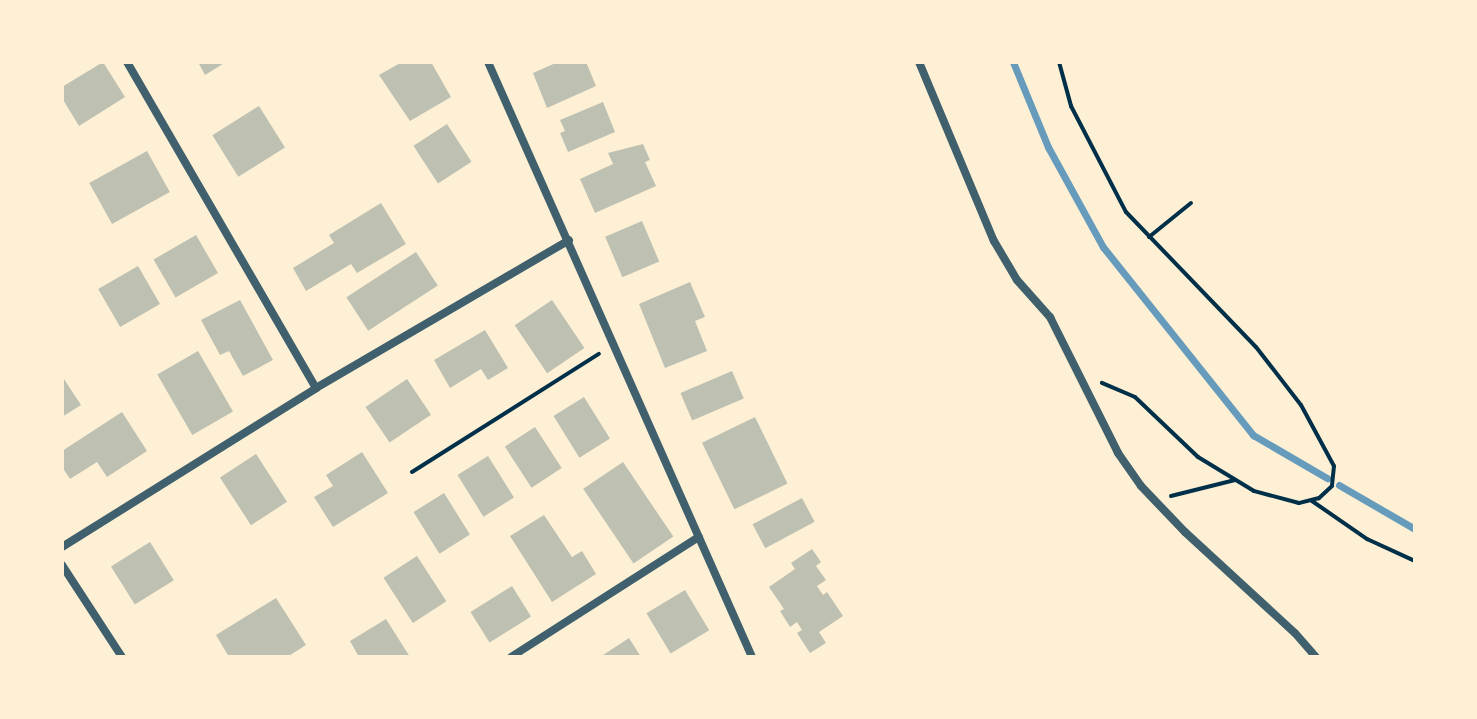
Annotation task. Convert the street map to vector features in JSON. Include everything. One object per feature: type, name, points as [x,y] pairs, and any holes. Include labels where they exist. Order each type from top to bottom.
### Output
[{"type":"street","points":[[127,62],[316,388]]},
{"type":"street","points":[[488,62],[752,657]]},
{"type":"street","points":[[919,62],[994,241],[1017,280],[1050,317],[1118,453],[1141,486],[1185,532],[1295,633],[1316,657]]},
{"type":"street","points":[[62,547],[316,388],[569,240]]},
{"type":"street","points":[[511,657],[699,537]]},
{"type":"street","points":[[62,565],[122,657]]},
{"type":"path","points":[[1059,62],[1071,106],[1126,212],[1256,347],[1311,420],[1335,473],[1332,486],[1312,501],[1299,503],[1271,498],[1198,457],[1135,397],[1102,383],[1086,388]]},
{"type":"path","points":[[1149,237],[1191,203]]},
{"type":"path","points":[[412,472],[615,344]]},
{"type":"path","points":[[1172,496],[1235,480]]},
{"type":"path","points":[[1312,501],[1367,539],[1415,561]]},
{"type":"building","points":[[103,62],[125,97],[79,126],[62,98],[62,87]]},
{"type":"building","points":[[198,62],[226,62],[205,75]]},
{"type":"building","points":[[402,62],[431,62],[451,97],[410,121],[379,75]]},
{"type":"building","points":[[558,62],[586,62],[596,86],[547,108],[533,73]]},
{"type":"building","points":[[603,102],[615,132],[568,152],[560,133],[565,131],[560,120]]},
{"type":"building","points":[[259,106],[285,148],[238,177],[212,135]]},
{"type":"building","points":[[447,124],[472,162],[438,184],[413,146]]},
{"type":"building","points":[[643,144],[650,160],[645,162],[656,186],[595,213],[580,179],[613,164],[608,153]]},
{"type":"building","points":[[147,151],[170,192],[112,224],[89,183]]},
{"type":"building","points":[[381,203],[406,244],[357,273],[351,264],[306,291],[293,268],[334,243],[329,235]]},
{"type":"building","points":[[642,221],[659,262],[622,277],[605,237]]},
{"type":"building","points":[[196,235],[218,273],[176,298],[154,260]]},
{"type":"building","points":[[416,252],[438,286],[368,331],[346,297]]},
{"type":"building","points":[[138,266],[160,304],[120,327],[98,289]]},
{"type":"building","points":[[690,282],[705,317],[695,321],[707,351],[665,368],[639,304]]},
{"type":"building","points":[[240,300],[273,360],[243,376],[229,351],[220,355],[201,320]]},
{"type":"building","points":[[552,300],[584,348],[547,373],[515,325]]},
{"type":"building","points":[[485,330],[508,368],[488,380],[481,369],[450,388],[434,360]]},
{"type":"building","points":[[198,351],[233,412],[192,435],[157,374]]},
{"type":"building","points":[[732,371],[744,399],[692,420],[680,393]]},
{"type":"building","points":[[62,376],[81,405],[62,417]]},
{"type":"building","points":[[407,379],[431,415],[390,443],[366,407]]},
{"type":"building","points":[[584,397],[610,439],[579,458],[553,416]]},
{"type":"building","points":[[122,412],[147,451],[107,477],[97,462],[70,479],[62,467],[62,451]]},
{"type":"building","points":[[755,417],[787,484],[734,509],[702,443]]},
{"type":"building","points":[[535,427],[562,468],[531,488],[505,447]]},
{"type":"building","points":[[362,452],[388,493],[333,527],[314,497],[333,486],[326,475]]},
{"type":"building","points":[[256,454],[287,502],[251,525],[220,477]]},
{"type":"building","points":[[488,456],[514,498],[483,517],[457,475]]},
{"type":"building","points":[[623,462],[673,537],[634,563],[583,489]]},
{"type":"building","points":[[444,493],[470,535],[439,554],[413,512]]},
{"type":"building","points":[[802,498],[815,522],[765,548],[753,524]]},
{"type":"building","points":[[544,515],[572,557],[582,551],[596,574],[552,602],[510,536]]},
{"type":"building","points":[[150,542],[174,580],[135,605],[111,566]]},
{"type":"building","points":[[812,549],[821,562],[816,566],[826,580],[817,586],[823,595],[827,592],[843,616],[819,632],[826,643],[810,653],[797,633],[802,630],[797,622],[790,627],[780,611],[784,609],[769,587],[795,569],[791,563]]},
{"type":"building","points":[[417,556],[446,601],[413,623],[383,578]]},
{"type":"building","points":[[512,586],[531,617],[490,642],[470,612]]},
{"type":"building","points":[[685,590],[709,630],[671,653],[646,613]]},
{"type":"building","points":[[276,598],[306,645],[287,657],[229,657],[216,635]]},
{"type":"building","points":[[386,619],[410,657],[359,657],[350,641]]},
{"type":"building","points":[[629,638],[641,657],[600,657]]},
{"type":"waterway","points":[[1013,62],[1048,147],[1103,247],[1253,435],[1327,478]]},
{"type":"waterway","points":[[1339,485],[1415,529]]}]
